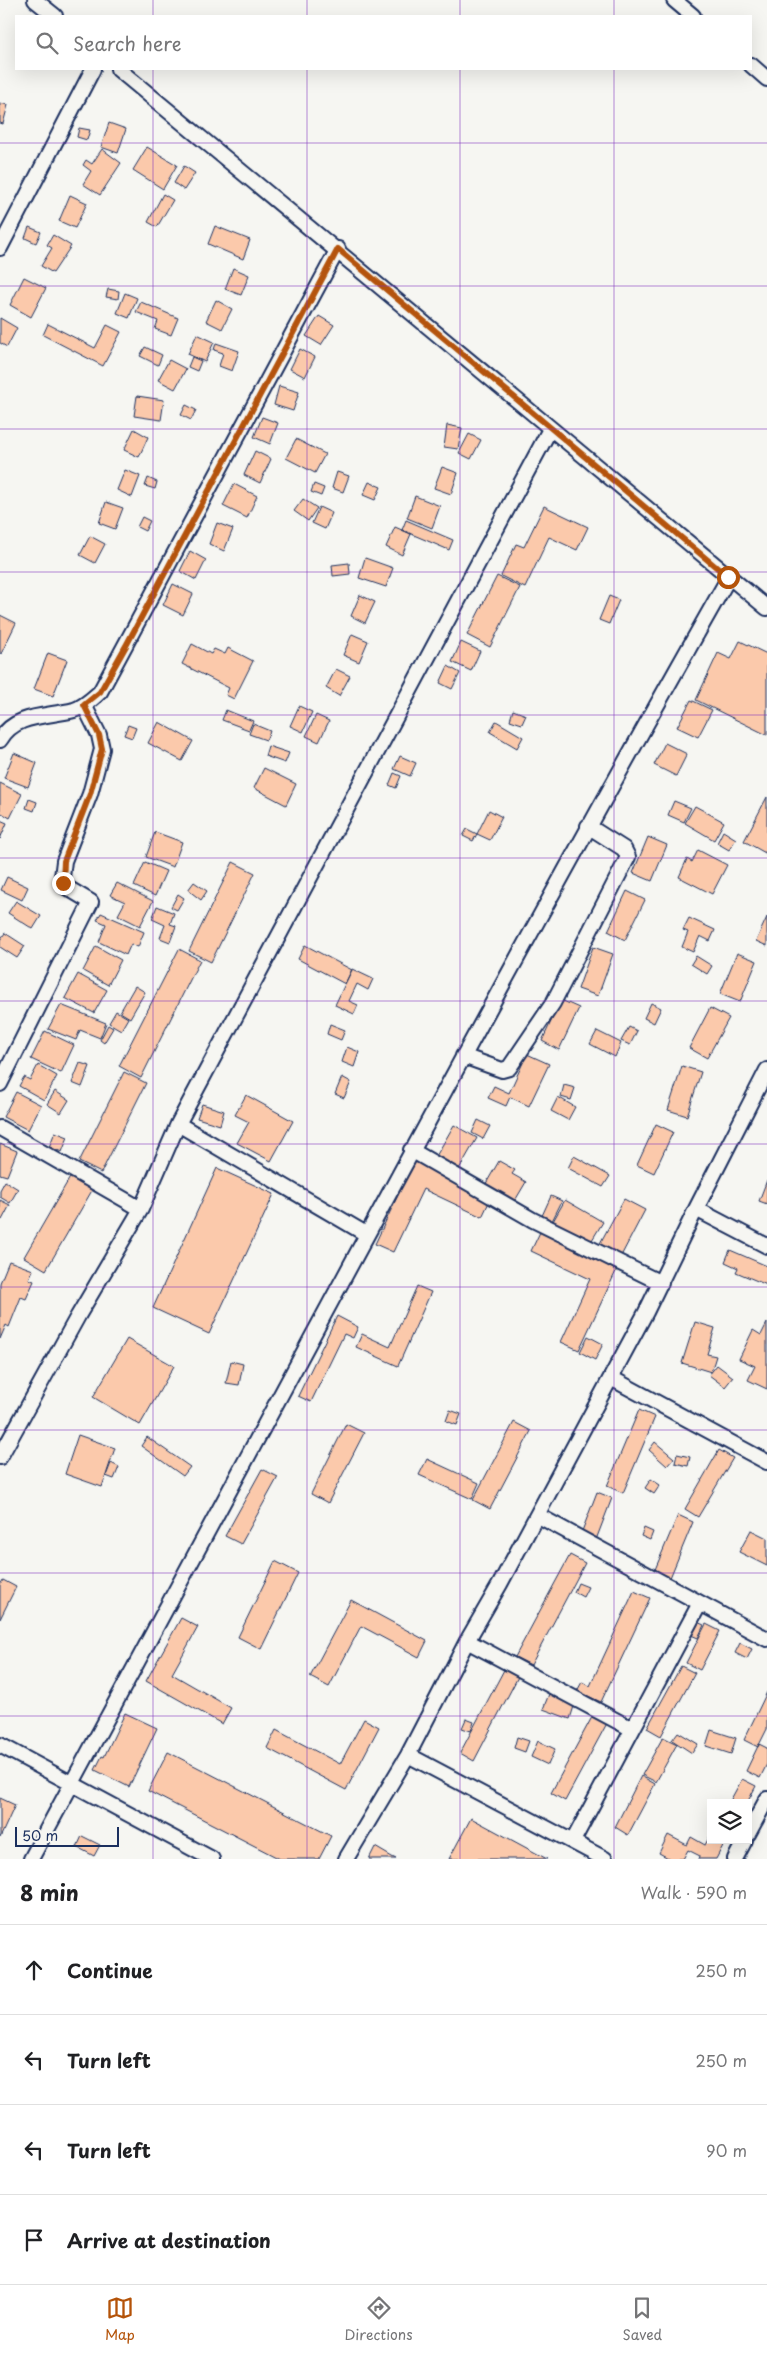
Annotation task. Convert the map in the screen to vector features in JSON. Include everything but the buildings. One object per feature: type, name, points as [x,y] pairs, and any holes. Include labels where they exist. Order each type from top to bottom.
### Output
[{"type":"street","points":[[35,0],[54,15]]},
{"type":"street","points":[[674,0],[692,15]]},
{"type":"street","points":[[752,66],[767,79]]},
{"type":"street","points":[[0,248],[92,70]]},
{"type":"street","points":[[119,70],[338,249],[550,429],[767,608]]},
{"type":"street","points":[[1,737],[16,724],[26,720],[75,710],[100,692],[338,249]]},
{"type":"street","points":[[0,1457],[78,1316],[141,1209],[178,1124],[550,429]]},
{"type":"street","points":[[31,1859],[411,1150],[588,826],[728,577]]},
{"type":"street","points":[[0,1084],[91,902],[66,887],[62,877],[64,861],[90,794],[102,749],[99,735],[84,705]]},
{"type":"street","points":[[463,1056],[502,1070],[509,1068],[554,1003],[628,857],[624,848],[588,826]]},
{"type":"street","points":[[346,1859],[408,1754],[467,1641],[611,1378],[661,1283],[696,1209],[767,1070]]},
{"type":"street","points":[[178,1124],[366,1234]]},
{"type":"street","points":[[0,1128],[141,1209]]},
{"type":"street","points":[[411,1150],[533,1220],[661,1283]]},
{"type":"street","points":[[696,1209],[767,1246]]},
{"type":"street","points":[[611,1378],[767,1462]]},
{"type":"street","points":[[537,1515],[767,1639]]},
{"type":"street","points":[[573,1841],[700,1603]]},
{"type":"street","points":[[467,1641],[632,1730]]},
{"type":"street","points":[[0,1744],[212,1859]]},
{"type":"street","points":[[408,1754],[606,1859]]},
{"type":"street","points":[[752,1827],[767,1800]]},
{"type":"street","points":[[735,1859],[743,1844]]},
{"type":"route","points":[[63,883],[64,861],[90,794],[102,749],[99,735],[84,705],[100,692],[127,644],[338,249],[728,577]]}]
